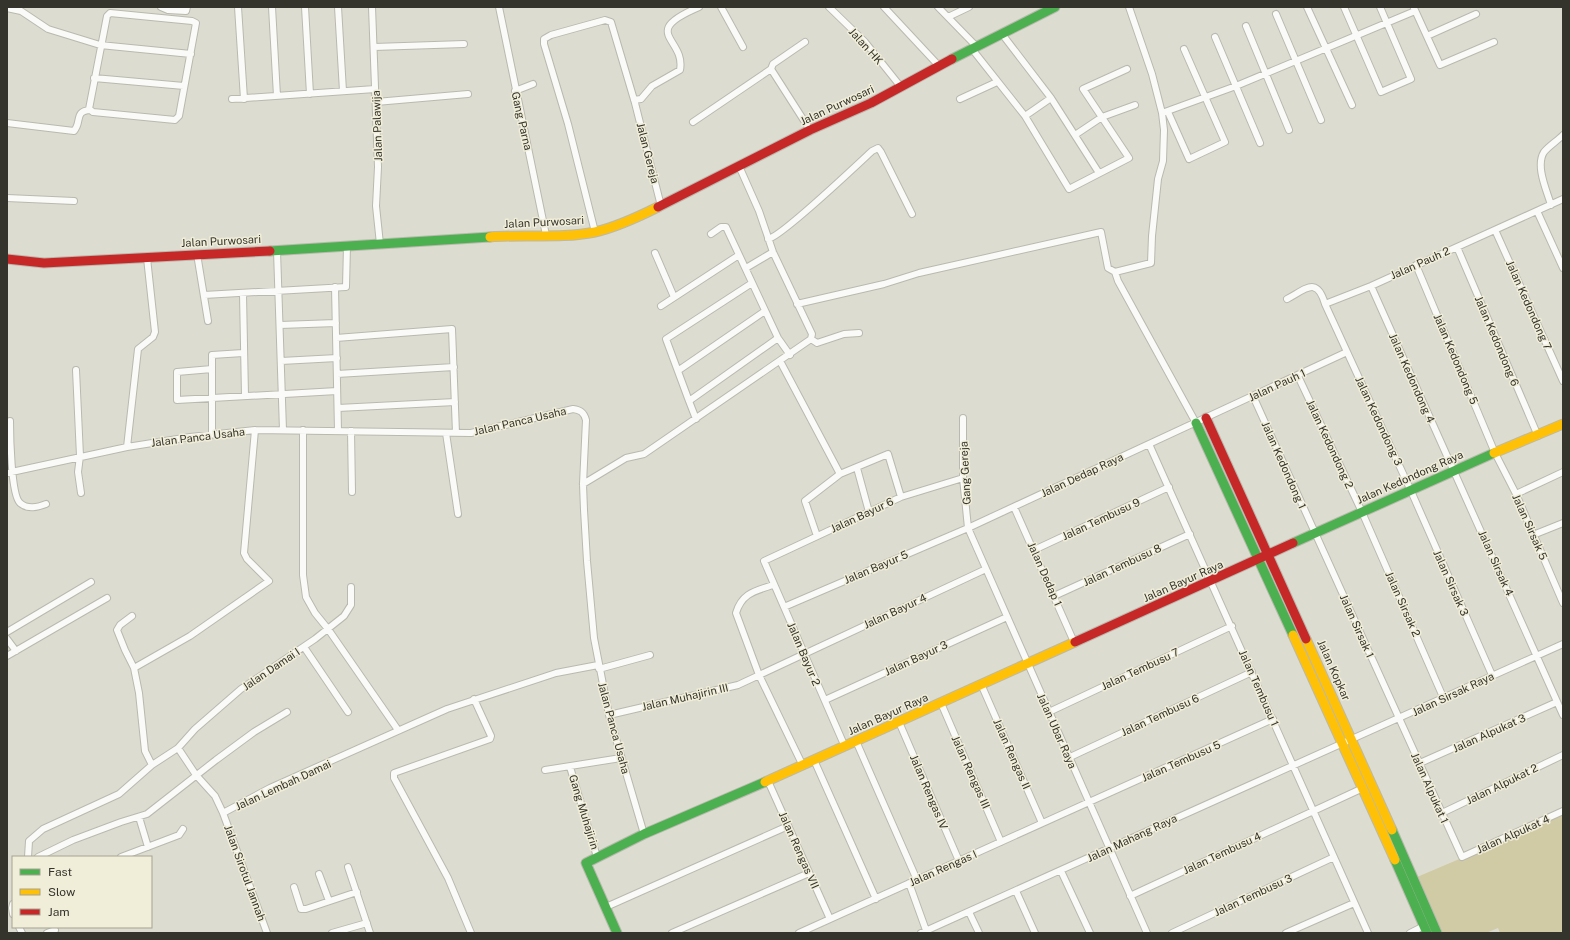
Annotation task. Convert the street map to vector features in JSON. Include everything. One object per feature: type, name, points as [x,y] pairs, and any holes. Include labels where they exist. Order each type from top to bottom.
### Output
[{"type":"street","points":[[161,7],[181,12],[186,11],[187,7]]},
{"type":"street","points":[[238,7],[244,99]]},
{"type":"street","points":[[272,7],[277,96]]},
{"type":"street","points":[[305,7],[310,94]]},
{"type":"street","points":[[338,7],[343,91]]},
{"type":"street","name":"Jalan Palawija","points":[[372,7],[378,167],[376,206],[380,244]]},
{"type":"street","name":"Gang Parna","points":[[499,7],[508,47],[515,91],[546,235]]},
{"type":"street","points":[[634,100],[641,99],[652,86],[680,70],[680,62],[670,40],[668,29],[670,23],[674,19],[699,7]]},
{"type":"street","points":[[721,7],[743,47]]},
{"type":"street","name":"Jalan HK","points":[[829,7],[865,42],[901,87]]},
{"type":"street","points":[[884,7],[939,66]]},
{"type":"street","points":[[938,7],[975,48],[997,82],[1025,116],[1069,189],[1129,158],[1083,89],[1127,69]]},
{"type":"street","points":[[948,17],[968,7]]},
{"type":"street","name":"Jalan Purwosari","points":[[7,259],[44,263],[515,235],[568,235],[595,232],[618,225],[661,206],[810,130],[901,87],[1055,7]]},
{"type":"street","points":[[1129,7],[1165,113],[1189,159],[1225,142],[1204,98],[1184,49]]},
{"type":"street","points":[[1307,7],[1352,105]]},
{"type":"street","points":[[1344,7],[1381,92],[1411,80],[1380,7]]},
{"type":"street","points":[[7,8],[18,9],[48,28],[100,45],[191,54]]},
{"type":"street","points":[[1165,113],[1236,86],[1387,23],[1415,9],[1440,65],[1494,42]]},
{"type":"street","points":[[7,123],[74,131],[77,127],[80,114],[84,111],[90,110],[93,112],[175,120],[179,116],[197,25],[192,21],[110,13],[107,16],[100,45],[89,104],[90,110]]},
{"type":"street","points":[[1276,14],[1321,120]]},
{"type":"street","points":[[1427,36],[1476,14]]},
{"type":"street","name":"Jalan Gereja","points":[[595,232],[568,124],[544,44],[544,39],[551,35],[605,20],[611,22],[634,100],[661,206]]},
{"type":"street","points":[[1246,26],[1289,130]]},
{"type":"street","points":[[1002,34],[1051,98],[1099,174]]},
{"type":"street","points":[[1215,37],[1260,143]]},
{"type":"street","points":[[693,122],[771,69],[773,64],[805,42]]},
{"type":"street","points":[[374,48],[464,44]]},
{"type":"street","points":[[771,69],[810,130]]},
{"type":"street","points":[[94,78],[184,86]]},
{"type":"street","points":[[960,99],[997,82]]},
{"type":"street","points":[[515,91],[532,84]]},
{"type":"street","points":[[232,100],[375,89]]},
{"type":"street","points":[[376,102],[468,94]]},
{"type":"street","points":[[1025,116],[1051,98]]},
{"type":"street","points":[[1075,135],[1102,117],[1135,105]]},
{"type":"street","points":[[1115,272],[1152,263],[1158,179],[1163,161],[1165,113]]},
{"type":"street","points":[[1550,205],[1540,166],[1541,160],[1544,153],[1563,135]]},
{"type":"street","points":[[768,239],[773,238],[789,226],[872,150],[878,148],[912,214]]},
{"type":"street","points":[[583,484],[626,458],[644,454],[790,355],[811,339],[812,334],[773,252],[759,211],[739,166]]},
{"type":"street","points":[[7,198],[74,201]]},
{"type":"street","name":"Jalan Pauh 2","points":[[1325,304],[1371,286],[1563,199]]},
{"type":"street","points":[[1537,211],[1563,268]]},
{"type":"street","points":[[711,234],[721,227],[726,227],[778,338],[790,355]]},
{"type":"street","name":"Jalan Kedondong 7","points":[[1495,230],[1563,381]]},
{"type":"street","points":[[797,304],[884,284],[919,273],[1099,232],[1102,233],[1108,268],[1115,272],[1118,281],[1196,423]]},
{"type":"street","points":[[204,295],[243,294],[346,286],[347,246]]},
{"type":"street","name":"Jalan Kedondong 6","points":[[1457,247],[1538,436]]},
{"type":"street","points":[[277,250],[283,430]]},
{"type":"street","points":[[746,268],[773,252]]},
{"type":"street","points":[[654,253],[674,297]]},
{"type":"street","points":[[198,254],[208,321]]},
{"type":"street","points":[[661,306],[739,255]]},
{"type":"street","points":[[126,446],[138,349],[153,337],[154,332],[147,258]]},
{"type":"street","name":"Jalan Kedondong 5","points":[[1416,265],[1495,453]]},
{"type":"street","points":[[696,419],[679,370],[666,339],[752,283]]},
{"type":"street","points":[[1287,299],[1310,286],[1316,287],[1322,292],[1325,304],[1347,352]]},
{"type":"street","name":"Jalan Kedondong 4","points":[[1371,286],[1454,470]]},
{"type":"street","points":[[335,287],[338,431]]},
{"type":"street","points":[[243,294],[245,396]]},
{"type":"street","points":[[679,370],[765,310]]},
{"type":"street","points":[[280,325],[336,323]]},
{"type":"street","points":[[336,338],[452,329],[456,433]]},
{"type":"street","points":[[811,339],[818,343],[844,334],[859,333]]},
{"type":"street","points":[[689,401],[778,338]]},
{"type":"street","name":"Jalan Pauh 1","points":[[1196,423],[1347,352]]},
{"type":"street","name":"Jalan Kedondong 3","points":[[1347,352],[1411,491]]},
{"type":"street","points":[[212,434],[212,355],[243,353]]},
{"type":"street","points":[[281,361],[337,358]]},
{"type":"street","points":[[780,361],[840,474]]},
{"type":"street","points":[[337,374],[454,367]]},
{"type":"street","points":[[212,369],[177,372],[177,400],[337,391]]},
{"type":"street","points":[[76,370],[80,456],[78,472],[81,493]]},
{"type":"street","name":"Jalan Kedondong 2","points":[[1298,376],[1362,512]]},
{"type":"street","name":"Jalan Kedondong 1","points":[[1253,396],[1315,533]]},
{"type":"street","points":[[338,408],[455,402]]},
{"type":"street","name":"Jalan Panca Usaha","points":[[10,473],[126,446],[212,434],[255,430],[446,434],[471,433],[573,409],[579,410],[585,416],[586,423],[583,484],[586,561],[599,667],[608,715],[644,834]]},
{"type":"street","name":"Gang Gereja","points":[[963,418],[963,478],[968,528]]},
{"type":"street","name":"Jalan Kopkar","points":[[1206,418],[1352,739],[1437,933]]},
{"type":"street","points":[[10,421],[10,473],[17,498],[20,503],[35,508],[46,504]]},
{"type":"street","name":"Jalan Kopkar","points":[[1196,423],[1426,929]]},
{"type":"street","name":"Jalan Dedap Raya","points":[[968,528],[1196,423]]},
{"type":"street","name":"Jalan Kedondong Raya","points":[[1269,555],[1454,470],[1538,436],[1563,424]]},
{"type":"street","points":[[134,668],[190,636],[269,581],[247,559],[244,553],[255,430]]},
{"type":"street","points":[[303,430],[303,575],[306,597],[315,613],[328,629],[398,730]]},
{"type":"street","points":[[351,431],[352,492]]},
{"type":"street","points":[[1203,438],[1207,431],[1213,432]]},
{"type":"street","points":[[446,434],[458,514]]},
{"type":"street","name":"Jalan Tembusu 1","points":[[1149,444],[1232,626],[1368,933]]},
{"type":"street","name":"Jalan Sirsak 5","points":[[1495,453],[1516,494],[1563,603]]},
{"type":"street","points":[[817,536],[805,501],[840,474],[888,454],[901,497]]},
{"type":"street","points":[[857,468],[869,512]]},
{"type":"street","name":"Jalan Sirsak 4","points":[[1454,470],[1538,656]]},
{"type":"street","points":[[1516,494],[1563,472]]},
{"type":"street","name":"Jalan Bayur 6","points":[[764,561],[901,497],[963,478]]},
{"type":"street","name":"Jalan Tembusu 9","points":[[1034,550],[1169,487]]},
{"type":"street","name":"Jalan Sirsak 3","points":[[1411,491],[1492,675]]},
{"type":"street","name":"Jalan Dedap 1","points":[[1014,507],[1074,642]]},
{"type":"street","name":"Jalan Sirsak 2","points":[[1362,512],[1443,697]]},
{"type":"street","points":[[1533,535],[1563,523]]},
{"type":"street","name":"Jalan Ubar Raya","points":[[968,528],[1146,933]]},
{"type":"street","name":"Jalan Bayur 5","points":[[784,607],[968,528]]},
{"type":"street","name":"Jalan Sirsak 1","points":[[1315,533],[1398,719]]},
{"type":"street","name":"Jalan Tembusu 8","points":[[1054,596],[1190,534]]},
{"type":"street","name":"Jalan Bayur Raya","points":[[597,857],[644,834],[803,766],[981,684],[1212,582],[1269,555]]},
{"type":"street","name":"Jalan Bayur 2","points":[[764,561],[773,585],[845,747]]},
{"type":"street","name":"Jalan Bayur 4","points":[[759,675],[986,569]]},
{"type":"street","points":[[7,632],[91,582]]},
{"type":"street","points":[[773,585],[749,594],[743,598],[736,613],[759,675],[803,766]]},
{"type":"street","name":"Jalan Damai I","points":[[178,748],[195,729],[241,689],[304,647],[328,629],[350,609],[351,587]]},
{"type":"street","points":[[7,656],[108,598]]},
{"type":"street","points":[[132,616],[120,625],[117,630],[134,668],[139,693],[145,751],[152,765]]},
{"type":"street","name":"Jalan Bayur 3","points":[[825,700],[1007,617]]},
{"type":"street","name":"Jalan Tembusu 7","points":[[1048,712],[1232,626]]},
{"type":"street","points":[[7,639],[16,651]]},
{"type":"street","name":"Jalan Sirsak Raya","points":[[1342,742],[1398,719],[1443,697],[1563,644]]},
{"type":"street","points":[[304,647],[348,712]]},
{"type":"street","name":"Jalan Lembah Damai","points":[[178,748],[196,775],[215,796],[223,813],[270,788],[344,756],[398,730],[474,699],[556,674],[599,667],[650,656]]},
{"type":"street","points":[[1538,656],[1563,715]]},
{"type":"street","name":"Jalan Tembusu 6","points":[[1068,758],[1252,672]]},
{"type":"street","name":"Jalan Muhajirin III","points":[[608,715],[738,685],[759,675]]},
{"type":"street","name":"Jalan Rengas II","points":[[981,684],[1042,823]]},
{"type":"street","points":[[471,933],[448,878],[394,778],[394,773],[490,739],[491,736],[474,699]]},
{"type":"street","name":"Jalan Alpukat 3","points":[[1420,763],[1558,702]]},
{"type":"street","name":"Jalan Rengas III","points":[[941,703],[1001,842]]},
{"type":"street","points":[[40,856],[73,840],[147,814],[254,732],[287,712]]},
{"type":"street","name":"Jalan Tembusu 5","points":[[1088,803],[1273,719]]},
{"type":"street","name":"Jalan Alpukat 1","points":[[1398,719],[1420,763],[1462,857]]},
{"type":"street","name":"Jalan Rengas IV","points":[[899,722],[959,861]]},
{"type":"street","points":[[856,741],[917,880]]},
{"type":"street","name":"Jalan Mahang Raya","points":[[925,932],[1342,742]]},
{"type":"street","points":[[28,856],[30,841],[42,829],[119,794],[152,765],[178,748]]},
{"type":"street","name":"Jalan Alpukat 2","points":[[1442,813],[1563,755]]},
{"type":"street","points":[[545,770],[621,758]]},
{"type":"street","points":[[814,760],[876,899]]},
{"type":"street","name":"Gang Muhajirin","points":[[570,767],[597,857]]},
{"type":"street","name":"Jalan Rengas VII","points":[[768,781],[830,919]]},
{"type":"street","name":"Jalan Tembusu 4","points":[[1130,896],[1363,788]]},
{"type":"street","name":"Jalan Rengas I","points":[[799,933],[1088,803]]},
{"type":"street","name":"Jalan Alpukat 4","points":[[1462,857],[1563,812]]},
{"type":"street","name":"Jalan Sirotul Jannah","points":[[223,813],[267,933]]},
{"type":"street","points":[[139,817],[148,847]]},
{"type":"street","points":[[606,907],[788,826]]},
{"type":"street","points":[[124,856],[179,835],[183,829]]},
{"type":"street","points":[[597,857],[586,863],[617,933]]},
{"type":"street","name":"Jalan Tembusu 3","points":[[1172,933],[1334,857]]},
{"type":"street","points":[[348,867],[370,933]]},
{"type":"street","points":[[1061,871],[1090,933]]},
{"type":"street","points":[[319,874],[329,901]]},
{"type":"street","points":[[672,933],[810,874]]},
{"type":"street","points":[[909,883],[925,932]]},
{"type":"street","points":[[294,887],[301,909],[312,908],[357,892]]},
{"type":"street","points":[[1016,891],[1035,933]]},
{"type":"street","points":[[1286,933],[1354,903]]},
{"type":"street","points":[[969,912],[979,933]]},
{"type":"street","points":[[332,933],[367,923]]},
{"type":"street","points":[[1410,933],[1426,929]]},
{"type":"street","points":[[47,933],[55,930]]},
{"type":"shaded area","points":[[1563,815],[1563,933],[1500,933],[1498,928],[1486,933],[1442,933],[1417,877]]},
{"type":"traffic: fast","points":[[952,59],[1055,7]]},
{"type":"traffic: fast","points":[[270,251],[490,237]]},
{"type":"traffic: fast","points":[[1196,423],[1293,635]]},
{"type":"traffic: fast","points":[[1293,543],[1494,453]]},
{"type":"traffic: fast","points":[[617,933],[586,863],[644,834],[765,782]]},
{"type":"traffic: fast","points":[[1392,830],[1437,933]]},
{"type":"traffic: fast","points":[[1395,860],[1427,933]]},
{"type":"traffic: slow","points":[[490,237],[556,236],[595,232],[619,225],[658,207]]},
{"type":"traffic: slow","points":[[1494,453],[1563,424]]},
{"type":"traffic: slow","points":[[1293,635],[1395,860]]},
{"type":"traffic: slow","points":[[1306,639],[1392,830]]},
{"type":"traffic: slow","points":[[765,782],[1075,642]]},
{"type":"traffic: jam","points":[[658,207],[810,130],[871,103],[952,59]]},
{"type":"traffic: jam","points":[[7,259],[44,263],[270,251]]},
{"type":"traffic: jam","points":[[1206,418],[1306,639]]},
{"type":"traffic: jam","points":[[1075,642],[1293,543]]}]
